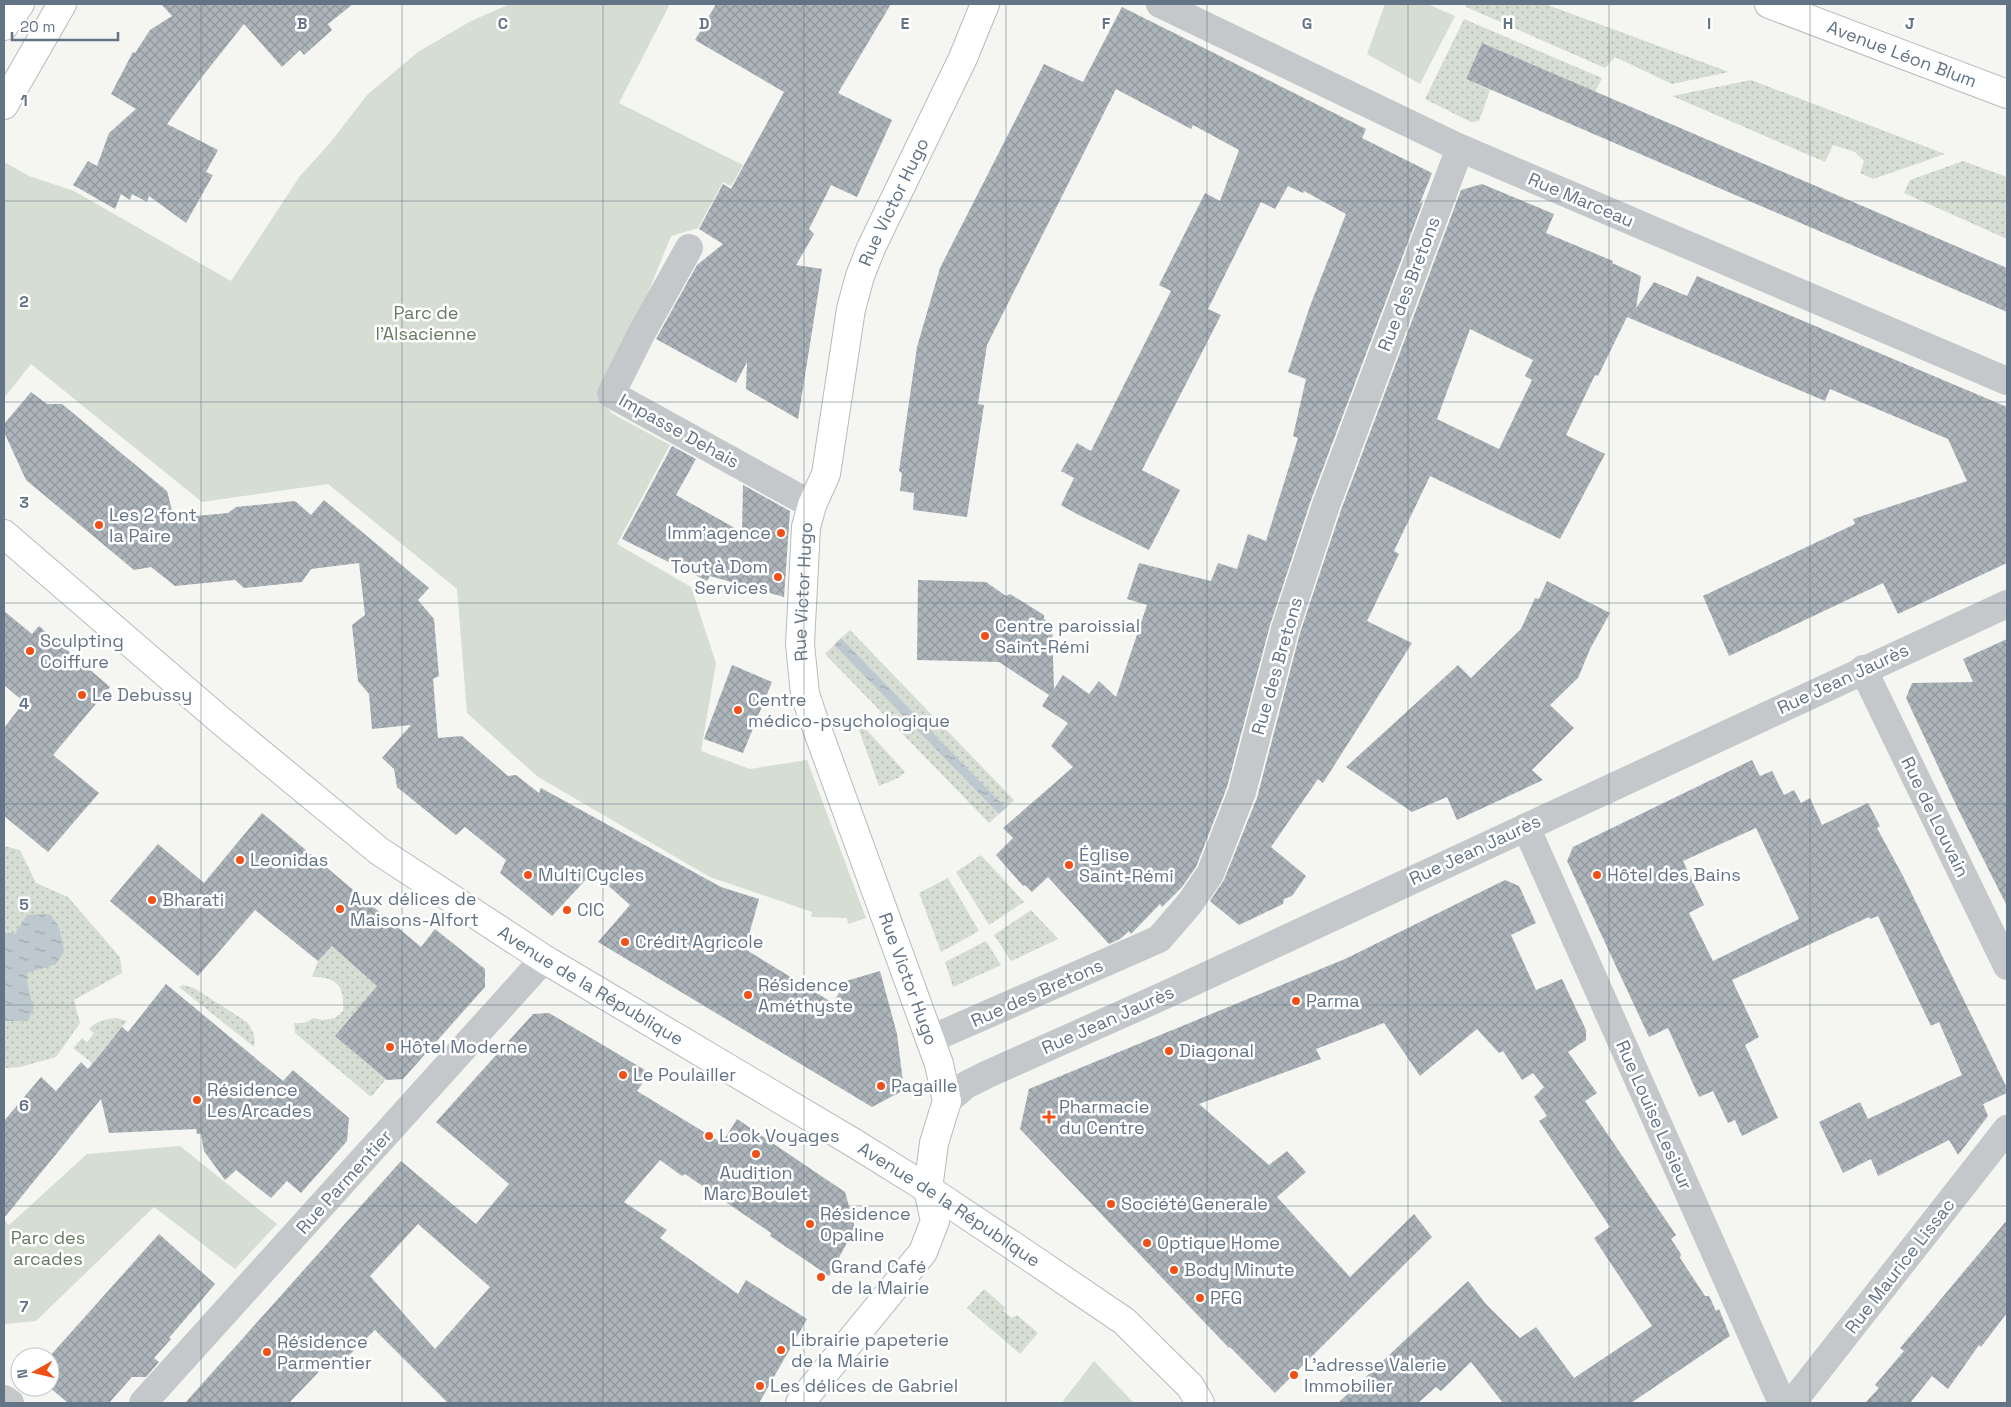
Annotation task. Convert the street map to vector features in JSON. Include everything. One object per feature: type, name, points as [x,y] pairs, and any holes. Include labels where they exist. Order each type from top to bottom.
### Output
[{"type":"main road","points":[[4,26],[20,4]]},
{"type":"main road","points":[[4,106],[62,4]]},
{"type":"main road","name":"Rue Victor Hugo","points":[[947,1101],[932,1039],[846,812],[806,694],[800,644],[806,528],[812,504],[826,474],[851,309],[860,276],[871,248],[963,58],[985,4]]},
{"type":"main road","name":"Avenue Léon Blum","points":[[1769,4],[2007,94]]},
{"type":"main road","name":"Avenue de la République","points":[[4,534],[220,720],[379,851],[544,959],[928,1188],[1124,1320],[1190,1386],[1200,1403]]},
{"type":"main road","points":[[800,1403],[923,1252],[935,1221],[928,1188],[934,1143],[947,1101]]},
{"type":"street","name":"Rue Marceau","points":[[1160,4],[1460,148],[2007,382]]},
{"type":"street","name":"Rue des Bretons","points":[[932,1039],[1159,939],[1190,903],[1210,874],[1242,792],[1285,629],[1326,505],[1460,148]]},
{"type":"street","name":"Impasse Dehais","points":[[689,248],[641,334],[611,394],[812,504]]},
{"type":"street","name":"Rue Jean Jaurès","points":[[947,1101],[966,1085],[988,1074],[1174,990],[1863,669],[2007,604]]},
{"type":"street","name":"Rue de Louvain","points":[[1863,669],[2007,966]]},
{"type":"street","name":"Rue Louise Lesieur","points":[[1526,827],[1782,1403]]},
{"type":"street","name":"Rue Parmentier","points":[[143,1403],[544,959]]},
{"type":"street","name":"Rue Maurice Lissac","points":[[1792,1403],[2007,1129]]},
{"type":"street","points":[[4,1399],[10,1403]]},
{"type":"green space","name":"Parc de l'Alsacienne","points":[[510,4],[670,4],[619,103],[743,165],[731,186],[723,182],[698,228],[671,236],[629,340],[597,398],[613,414],[670,445],[617,544],[691,587],[716,663],[701,751],[750,769],[807,760],[866,918],[848,924],[847,918],[811,917],[812,912],[710,877],[538,777],[467,713],[457,589],[328,484],[202,502],[31,364],[4,398],[4,162],[29,176],[74,191],[231,281],[300,176],[330,143],[367,95],[418,52],[471,21]]},
{"type":"green space","points":[[1385,4],[1427,4],[1455,16],[1420,84],[1367,54]]},
{"type":"green space","points":[[1465,4],[1545,4],[1729,72],[1672,84],[1615,57],[1605,68],[1466,7]]},
{"type":"green space","points":[[1464,19],[1602,78],[1595,92],[1482,43],[1466,79],[1490,90],[1479,121],[1471,122],[1425,99]]},
{"type":"green space","points":[[1751,80],[1945,154],[1873,179],[1860,173],[1864,161],[1855,152],[1833,145],[1825,162],[1672,96]]},
{"type":"green space","points":[[1963,161],[2007,177],[2007,239],[1904,193],[1910,180]]},
{"type":"green space","points":[[850,630],[1014,800],[1006,808],[841,638]]},
{"type":"green space","points":[[834,645],[999,814],[989,823],[825,654]]},
{"type":"green space","points":[[854,716],[905,772],[898,778],[879,786]]},
{"type":"green space","points":[[4,846],[20,850],[36,883],[68,897],[120,957],[122,973],[74,1000],[80,1023],[56,1057],[20,1067],[4,1068]]},
{"type":"green space","points":[[981,855],[1024,902],[989,925],[956,872]]},
{"type":"green space","points":[[948,878],[979,931],[941,952],[919,893]]},
{"type":"green space","points":[[1031,910],[1058,939],[1011,961],[994,935]]},
{"type":"green space","points":[[986,941],[1001,965],[953,987],[945,962]]},
{"type":"green space","points":[[332,946],[377,986],[335,1036],[386,1079],[371,1097],[295,1033],[294,1023],[304,1023],[314,1018],[322,1020],[335,1018],[343,1011],[343,995],[338,985],[328,979],[312,977],[318,961]]},
{"type":"green space","points":[[183,985],[194,988],[247,1022],[254,1034],[254,1047],[179,987]]},
{"type":"green space","points":[[116,1018],[127,1021],[92,1063],[73,1048],[82,1038],[87,1042],[94,1033],[89,1029],[95,1024]]},
{"type":"green space","name":"Parc des arcades","points":[[180,1146],[277,1224],[235,1269],[154,1207],[36,1321],[4,1324],[4,1220],[9,1225],[87,1154]]},
{"type":"green space","points":[[984,1289],[1006,1308],[1003,1311],[1012,1318],[1017,1315],[1038,1333],[1020,1354],[967,1308]]},
{"type":"green space","points":[[1094,1361],[1134,1403],[1066,1403],[1063,1401]]},
{"type":"water","points":[[841,638],[1006,808],[999,814],[834,645]]},
{"type":"water","points":[[50,914],[59,927],[64,952],[56,964],[27,973],[28,988],[34,1008],[28,1021],[4,1021],[4,933],[15,934],[27,915]]},
{"type":"building","points":[[161,4],[353,4],[328,24],[332,30],[304,55],[300,50],[282,67],[244,24],[198,82],[167,124],[218,150],[206,172],[213,175],[186,223],[149,196],[147,202],[132,194],[130,200],[121,194],[115,209],[73,185],[88,161],[97,166],[109,133],[136,109],[111,94],[133,52],[135,53],[150,30],[172,16]]},
{"type":"building","points":[[716,4],[891,4],[838,93],[892,120],[857,197],[831,185],[809,229],[814,234],[796,265],[822,269],[798,419],[746,389],[747,362],[736,383],[656,339],[697,265],[723,244],[699,229],[723,184],[731,189],[784,92],[695,40]]},
{"type":"building","points":[[1122,7],[1366,129],[1362,138],[1432,173],[1420,203],[1423,202],[1311,500],[1270,625],[1227,787],[1196,867],[1182,887],[1162,907],[1160,904],[1131,934],[1129,931],[1120,939],[1109,944],[1048,877],[1032,892],[1025,885],[1023,886],[996,855],[1013,838],[1003,828],[1073,767],[1051,746],[1068,723],[1042,706],[1049,695],[999,662],[917,660],[918,580],[986,582],[1006,596],[1010,594],[1044,615],[1044,619],[1052,625],[1054,689],[1063,675],[1089,694],[1099,681],[1116,697],[1147,605],[1127,599],[1139,563],[1211,581],[1218,563],[1237,569],[1248,534],[1266,541],[1298,438],[1293,436],[1306,379],[1288,372],[1310,306],[1346,214],[1304,191],[1303,193],[1288,186],[1275,209],[1261,202],[1208,309],[1221,315],[1142,470],[1180,490],[1149,550],[1075,513],[1061,505],[1074,478],[1061,471],[1077,443],[1091,451],[1171,291],[1159,285],[1205,193],[1220,201],[1239,150],[1193,125],[1191,129],[1116,89],[987,345],[978,404],[984,405],[967,517],[913,510],[914,493],[900,491],[902,473],[899,471],[917,347],[940,268],[1044,64],[1083,82]]},
{"type":"building","points":[[1482,43],[2007,268],[2007,312],[1466,79]]},
{"type":"building","points":[[1482,184],[1554,214],[1546,233],[1613,261],[1612,263],[1641,276],[1636,308],[1654,282],[1687,296],[1697,276],[2007,407],[2007,563],[1898,614],[1883,583],[1729,656],[1703,596],[1855,524],[1853,519],[1967,481],[1948,439],[1830,389],[1825,401],[1627,317],[1598,376],[1595,375],[1566,435],[1605,454],[1560,539],[1430,476],[1394,551],[1399,554],[1367,621],[1412,643],[1323,783],[1318,779],[1271,847],[1306,876],[1292,896],[1284,899],[1283,904],[1239,925],[1210,901],[1224,880],[1257,798],[1300,633],[1341,510],[1461,190]],"holes":[[[1470,329],[1533,360],[1525,376],[1532,380],[1499,449],[1437,419]]]},
{"type":"building","points":[[31,392],[47,404],[62,404],[167,491],[174,518],[228,513],[236,507],[295,501],[311,515],[324,500],[429,588],[418,600],[434,619],[439,676],[433,679],[438,738],[462,736],[508,776],[516,775],[539,793],[541,788],[721,887],[759,899],[745,949],[833,1003],[846,981],[880,971],[897,1034],[904,1090],[872,1107],[598,942],[630,905],[593,872],[552,916],[500,873],[506,860],[465,827],[456,835],[397,787],[394,769],[382,758],[411,725],[372,729],[369,694],[358,681],[352,625],[365,615],[359,563],[311,569],[302,582],[244,588],[235,580],[175,586],[151,567],[134,570],[26,480],[4,432],[4,424]]},
{"type":"building","points":[[672,446],[696,459],[676,495],[742,532],[743,485],[790,511],[784,597],[710,576],[707,581],[622,539]]},
{"type":"building","points":[[1547,581],[1610,613],[1590,649],[1578,678],[1550,705],[1574,728],[1532,770],[1543,780],[1457,820],[1447,797],[1412,812],[1346,767],[1458,665],[1471,678],[1521,629],[1535,598],[1539,599]]},
{"type":"building","points":[[4,611],[32,634],[39,626],[110,687],[53,755],[99,793],[48,852],[4,816],[4,728],[24,702],[4,685]]},
{"type":"building","points":[[2007,639],[2007,906],[1959,811],[1906,698],[1912,683],[1973,682],[1963,659]]},
{"type":"building","name":"Centre médico-psychologique","points":[[732,665],[772,682],[743,753],[704,739]]},
{"type":"building","points":[[1752,760],[1760,776],[1772,771],[1784,795],[1794,790],[1801,803],[1810,798],[1822,825],[1868,803],[1880,826],[1877,828],[1903,876],[2007,1088],[2007,1093],[1983,1104],[1988,1116],[1958,1155],[1949,1140],[1878,1176],[1871,1159],[1843,1173],[1819,1122],[1860,1102],[1868,1119],[1962,1075],[1939,1022],[1931,1026],[1878,916],[1870,919],[1869,917],[1732,980],[1759,1037],[1745,1045],[1778,1118],[1742,1136],[1735,1120],[1728,1123],[1713,1091],[1699,1097],[1668,1028],[1649,1037],[1567,861],[1573,847]],"holes":[[[1756,828],[1799,919],[1713,961],[1689,913],[1704,905],[1683,861]]]},
{"type":"building","points":[[262,813],[421,947],[435,929],[485,969],[485,987],[403,1079],[387,1080],[335,1036],[377,986],[332,946],[318,961],[255,910],[198,976],[110,901],[158,844],[204,883]]},
{"type":"building","points":[[1505,880],[1519,886],[1536,923],[1511,935],[1536,990],[1562,979],[1586,1030],[1586,1040],[1568,1052],[1597,1093],[1585,1101],[1676,1235],[1671,1239],[1681,1254],[1680,1258],[1705,1296],[1709,1296],[1716,1311],[1719,1309],[1730,1336],[1631,1403],[1503,1403],[1471,1362],[1441,1391],[1436,1387],[1418,1403],[1338,1403],[1468,1281],[1486,1304],[1520,1338],[1536,1327],[1574,1378],[1652,1326],[1594,1238],[1610,1227],[1539,1121],[1547,1116],[1534,1097],[1544,1087],[1533,1073],[1522,1080],[1503,1051],[1499,1053],[1477,1029],[1420,1076],[1384,1023],[1316,1049],[1321,1059],[1199,1104],[1269,1165],[1287,1151],[1306,1172],[1277,1197],[1350,1277],[1414,1214],[1432,1237],[1275,1393],[1229,1348],[1020,1129],[1029,1089],[1345,959]]},
{"type":"building","name":"Résidence Les Arcades","points":[[166,984],[283,1081],[293,1070],[349,1118],[347,1141],[301,1193],[287,1181],[271,1198],[236,1170],[225,1180],[204,1151],[201,1134],[197,1134],[196,1129],[109,1133],[101,1099],[4,1218],[4,1121],[41,1077],[56,1091],[81,1062],[88,1069],[122,1027],[128,1032]]},
{"type":"building","points":[[549,1013],[650,1073],[637,1091],[722,1143],[737,1119],[845,1192],[855,1228],[829,1276],[770,1236],[771,1233],[685,1174],[682,1176],[660,1160],[624,1202],[667,1230],[660,1238],[738,1294],[746,1280],[807,1319],[759,1403],[448,1403],[375,1330],[342,1362],[334,1356],[289,1403],[185,1403],[401,1161],[476,1224],[509,1184],[436,1122],[533,1014]],"holes":[[[418,1224],[490,1287],[435,1349],[370,1276]]]},
{"type":"building","points":[[2007,1220],[2007,1313],[1981,1347],[1979,1345],[1948,1389],[1932,1376],[1910,1403],[1865,1403],[1879,1388],[1875,1385],[1904,1351],[1900,1348]]},
{"type":"building","points":[[159,1234],[215,1284],[154,1358],[159,1362],[146,1377],[132,1377],[109,1403],[68,1403],[60,1396],[60,1347],[58,1347]]},
{"type":"place","name":"Les 2 font la Paire","points":[[99,525]]},
{"type":"place","name":"Imm'agence","points":[[781,533]]},
{"type":"place","name":"Tout à Dom Services","points":[[778,577]]},
{"type":"place","name":"Centre paroissial Saint-Rémi","points":[[985,636]]},
{"type":"place","name":"Sculpting Coiffure","points":[[30,651]]},
{"type":"place","name":"Le Debussy","points":[[82,695]]},
{"type":"place","name":"Centre médico-psychologique","points":[[738,710]]},
{"type":"place","name":"Leonidas","points":[[240,860]]},
{"type":"place","name":"Église Saint-Rémi","points":[[1069,865]]},
{"type":"place","name":"Multi Cycles","points":[[528,875]]},
{"type":"place","name":"Hôtel des Bains","points":[[1597,875]]},
{"type":"place","name":"Bharati","points":[[152,900]]},
{"type":"place","name":"Aux délices de Maisons-Alfort","points":[[340,909]]},
{"type":"place","name":"CIC","points":[[567,910]]},
{"type":"place","name":"Crédit Agricole","points":[[625,942]]},
{"type":"place","name":"Résidence Améthyste","points":[[748,995]]},
{"type":"place","name":"Parma","points":[[1296,1001]]},
{"type":"place","name":"Hôtel Moderne","points":[[390,1047]]},
{"type":"place","name":"Diagonal","points":[[1169,1051]]},
{"type":"place","name":"Le Poulailler","points":[[623,1075]]},
{"type":"place","name":"Pagaille","points":[[881,1086]]},
{"type":"place","name":"Résidence Les Arcades","points":[[197,1100]]},
{"type":"place","name":"Pharmacie du Centre","points":[[1049,1117]]},
{"type":"place","name":"Look Voyages","points":[[709,1136]]},
{"type":"place","name":"Audition Marc Boulet","points":[[756,1154]]},
{"type":"place","name":"Société Generale","points":[[1111,1204]]},
{"type":"place","name":"Résidence Opaline","points":[[810,1224]]},
{"type":"place","name":"Optique Home","points":[[1147,1243]]},
{"type":"place","name":"Body Minute","points":[[1174,1270]]},
{"type":"place","name":"Grand Café de la Mairie","points":[[821,1277]]},
{"type":"place","name":"PFG","points":[[1200,1298]]},
{"type":"place","name":"Librairie papeterie de la Mairie","points":[[781,1350]]},
{"type":"place","name":"Résidence Parmentier","points":[[267,1352]]},
{"type":"place","name":"L'adresse Valerie Immobilier","points":[[1294,1375]]},
{"type":"place","name":"Les délices de Gabriel","points":[[760,1386]]}]
